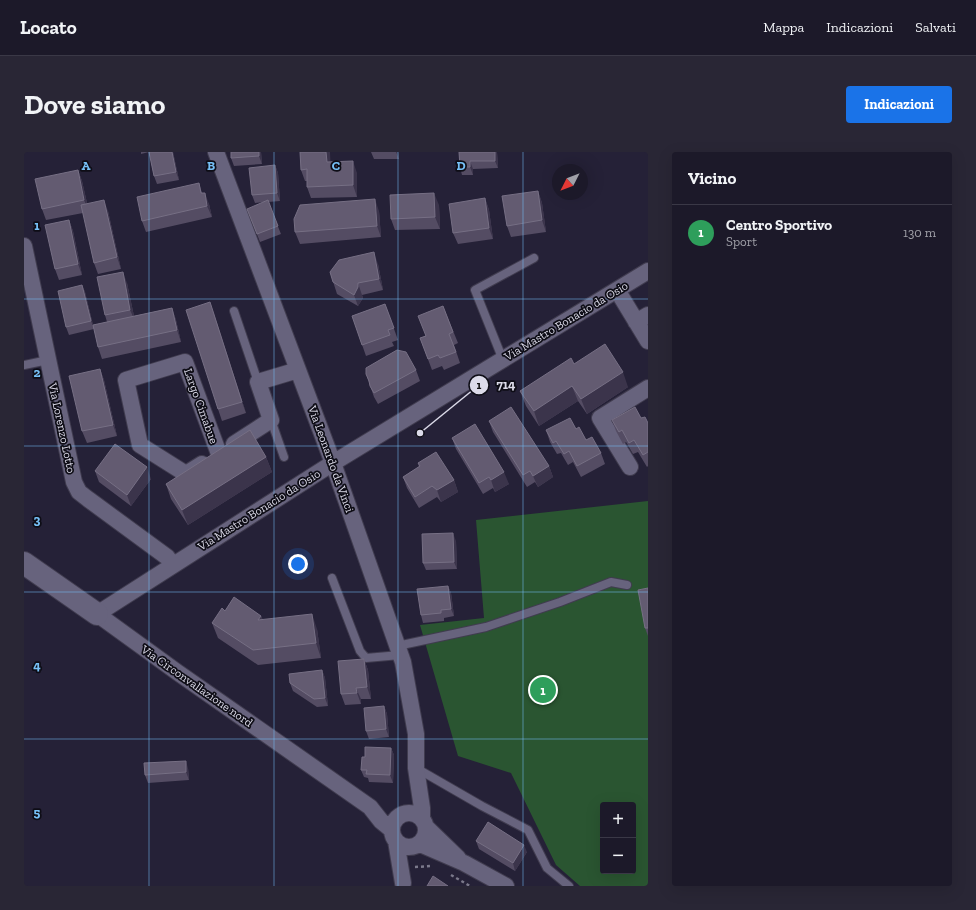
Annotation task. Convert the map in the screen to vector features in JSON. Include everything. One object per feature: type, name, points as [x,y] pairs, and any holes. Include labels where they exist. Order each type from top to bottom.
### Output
[{"type":"street","name":"Via Leonardo da Vinci","points":[[216,152],[333,463],[403,662],[416,734],[416,771],[424,823]]},
{"type":"street","name":"Via Lorenzo Lotto","points":[[24,246],[74,482],[79,492],[167,556],[173,565]]},
{"type":"street","name":"Via Mastro Bonacio da Osio","points":[[97,614],[333,463],[648,271]]},
{"type":"street","points":[[617,290],[642,318],[648,341]]},
{"type":"street","name":"Largo Cimabue","points":[[219,454],[184,362],[126,380],[140,445],[186,474],[219,454],[271,420]]},
{"type":"street","points":[[271,420],[258,382],[298,370]]},
{"type":"street","points":[[630,467],[600,418],[648,388]]},
{"type":"street","name":"Via Circonvallazione nord","points":[[24,563],[176,672],[370,807],[387,811],[398,825],[404,846],[416,845],[464,864],[506,886]]},
{"type":"street","name":"Via Leonardo da Vinci","points":[[403,884],[398,825],[407,802],[416,771]]},
{"type":"street","name":"Via Circonvallazione nord","points":[[398,825],[412,813],[446,844],[464,864]]},
{"type":"street","points":[[403,884],[416,845],[424,840],[424,823]]},
{"type":"lane","points":[[503,360],[475,290],[534,258]]},
{"type":"lane","points":[[234,311],[258,382]]},
{"type":"lane","points":[[24,365],[48,360]]},
{"type":"lane","points":[[271,420],[284,457]]},
{"type":"lane","points":[[332,578],[360,651],[366,658],[486,627],[560,602],[611,582],[627,585]]},
{"type":"lane","points":[[416,771],[528,830],[547,868],[569,886]]},
{"type":"green space","points":[[648,501],[648,886],[580,886],[556,865],[511,773],[458,756],[420,625],[484,618],[476,520]]},
{"type":"building","points":[[149,152],[172,152],[176,172],[154,176]]},
{"type":"building","points":[[231,152],[259,152],[259,156],[231,158]]},
{"type":"building","points":[[300,152],[326,152],[327,162],[353,161],[353,185],[307,187],[307,169],[301,170]]},
{"type":"building","points":[[459,152],[495,152],[495,161],[470,161],[470,167],[460,167]]},
{"type":"building","points":[[275,165],[277,193],[252,195],[249,168]]},
{"type":"building","points":[[78,170],[84,200],[42,209],[35,179]]},
{"type":"building","points":[[199,183],[201,193],[205,193],[207,206],[142,221],[137,197]]},
{"type":"building","points":[[538,191],[542,220],[507,226],[502,196]]},
{"type":"building","points":[[434,193],[435,217],[391,219],[390,195]]},
{"type":"building","points":[[485,198],[489,228],[453,233],[449,204]]},
{"type":"building","points":[[375,199],[377,226],[295,232],[294,219],[300,205]]},
{"type":"building","points":[[104,200],[117,257],[94,263],[81,205]]},
{"type":"building","points":[[268,200],[278,226],[257,234],[247,209]]},
{"type":"building","points":[[69,220],[78,264],[55,269],[45,225]]},
{"type":"building","points":[[374,252],[379,279],[358,283],[358,287],[354,295],[333,282],[330,272],[339,260]]},
{"type":"building","points":[[123,272],[130,310],[105,315],[97,277]]},
{"type":"building","points":[[82,285],[91,321],[66,327],[58,291]]},
{"type":"building","points":[[210,302],[242,402],[218,409],[186,310]]},
{"type":"building","points":[[385,304],[394,328],[388,330],[390,335],[362,345],[352,316]]},
{"type":"building","points":[[443,306],[453,332],[449,334],[456,352],[440,358],[438,355],[428,359],[420,338],[426,336],[418,316]]},
{"type":"building","points":[[172,308],[177,330],[98,347],[93,325]]},
{"type":"building","points":[[605,344],[623,372],[581,399],[572,386],[534,411],[520,391],[571,358],[574,364]]},
{"type":"building","points":[[397,350],[406,352],[416,370],[374,393],[366,374],[366,368]]},
{"type":"building","points":[[100,369],[113,425],[82,431],[69,376]]},
{"type":"building","points":[[511,407],[549,466],[533,476],[530,471],[523,475],[489,421]]},
{"type":"building","points":[[635,407],[641,418],[645,417],[648,423],[648,452],[643,455],[634,440],[629,443],[622,430],[619,432],[612,420]]},
{"type":"building","points":[[570,418],[576,429],[579,427],[586,440],[592,437],[601,453],[577,466],[569,451],[564,454],[556,441],[553,443],[546,430]]},
{"type":"building","points":[[475,424],[504,472],[491,480],[489,477],[479,483],[452,438]]},
{"type":"building","points":[[250,430],[266,457],[182,510],[166,484]]},
{"type":"building","points":[[115,444],[147,467],[127,495],[95,471]]},
{"type":"building","points":[[436,452],[454,480],[437,490],[432,486],[415,497],[403,477],[420,466],[418,463]]},
{"type":"building","points":[[453,533],[454,562],[423,563],[422,534]]},
{"type":"building","points":[[448,586],[451,609],[441,610],[441,613],[421,615],[417,589]]},
{"type":"building","points":[[648,588],[648,628],[645,628],[638,590]]},
{"type":"building","points":[[234,597],[261,616],[258,620],[312,614],[316,643],[253,650],[212,623],[222,608],[225,611]]},
{"type":"building","points":[[364,659],[367,687],[356,688],[357,693],[341,694],[338,661]]},
{"type":"building","points":[[322,670],[325,698],[314,699],[290,683],[289,674]]},
{"type":"building","points":[[384,706],[386,729],[366,731],[364,708]]},
{"type":"building","points":[[365,747],[391,748],[390,775],[366,774],[367,770],[361,770],[362,757],[365,757]]},
{"type":"building","points":[[186,761],[186,772],[145,775],[144,763]]},
{"type":"building","points":[[488,822],[524,845],[513,863],[476,841]]},
{"type":"building","points":[[433,876],[448,886],[427,886]]},
{"type":"place","name":"714","points":[[420,433]]},
{"type":"place","name":"Centro Sportivo","points":[[543,690]]}]
